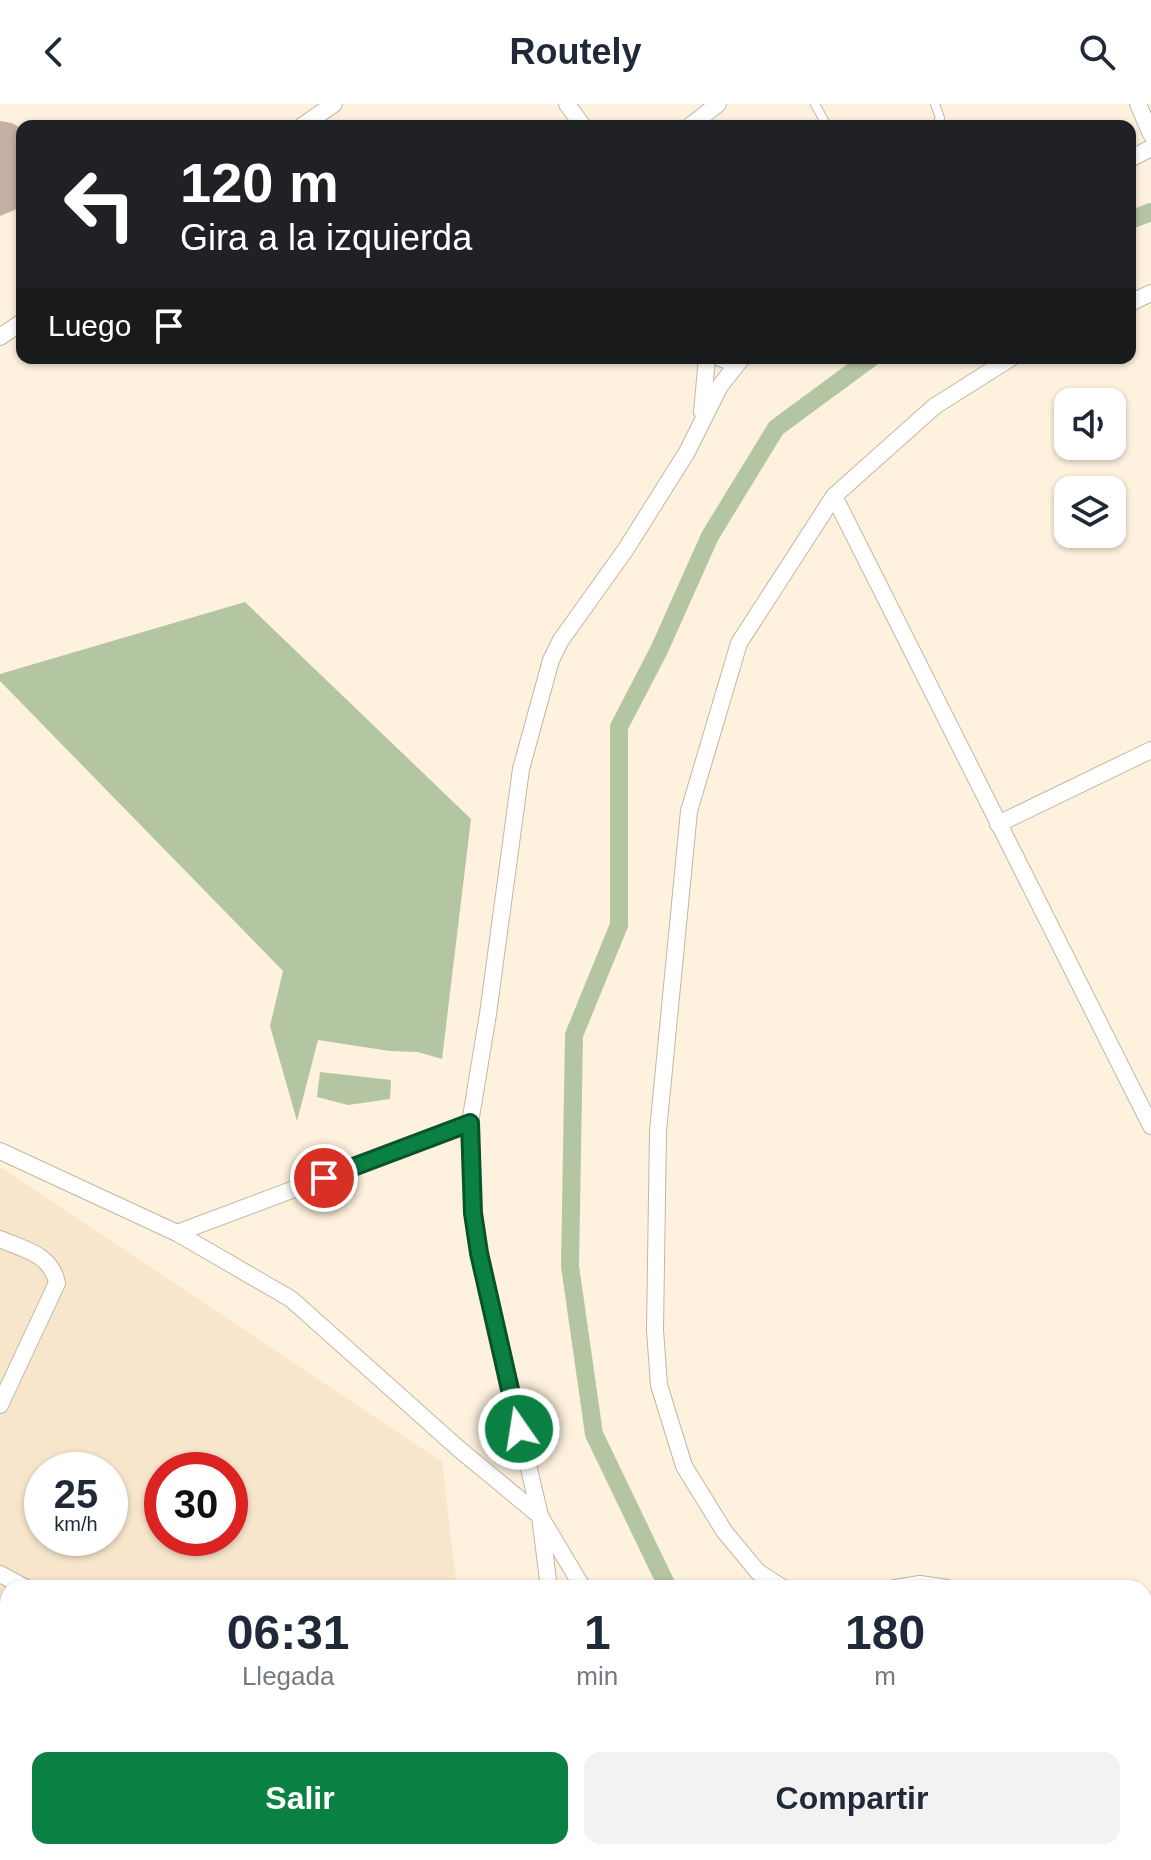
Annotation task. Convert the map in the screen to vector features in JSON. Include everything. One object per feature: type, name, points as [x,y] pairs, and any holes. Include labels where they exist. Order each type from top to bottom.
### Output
[{"type":"street","points":[[311,120],[334,104]]},
{"type":"street","points":[[698,120],[718,104]]},
{"type":"street","points":[[1138,104],[1151,134]]},
{"type":"street","points":[[700,425],[706,364]]},
{"type":"street","points":[[548,1580],[540,1516],[479,1253],[473,1213],[470,1123],[521,769],[551,660],[561,640],[634,537],[687,452],[731,364]]},
{"type":"street","points":[[770,1580],[758,1572],[724,1531],[684,1466],[659,1385],[655,1330],[658,1131],[689,811],[739,643],[834,496],[935,406],[1002,364]]},
{"type":"street","points":[[834,496],[1151,1126]]},
{"type":"street","points":[[998,824],[1151,750]]},
{"type":"street","points":[[177,1233],[470,1123]]},
{"type":"street","points":[[0,1151],[177,1233],[291,1299],[459,1449],[540,1516],[578,1580]]},
{"type":"street","points":[[0,1239],[46,1260],[55,1270],[57,1283],[0,1405]]},
{"type":"shaded area","points":[[245,602],[471,819],[442,1059],[418,1052],[318,1040],[297,1121],[270,1026],[283,971],[0,681],[0,674]]},
{"type":"shaded area","points":[[320,1072],[391,1080],[390,1099],[348,1105],[317,1097]]},
{"type":"shaded area","points":[[0,1167],[442,1462],[456,1580],[0,1580]]},
{"type":"building","points":[[0,121],[16,125],[16,209],[0,216]]},
{"type":"waterway","points":[[1136,218],[1151,212]]},
{"type":"waterway","points":[[664,1580],[594,1434],[570,1266],[574,1035],[619,925],[619,727],[659,650],[710,536],[776,428],[863,364]]},
{"type":"route","points":[[324,1178],[470,1123],[473,1213],[479,1253],[519,1429]]}]
